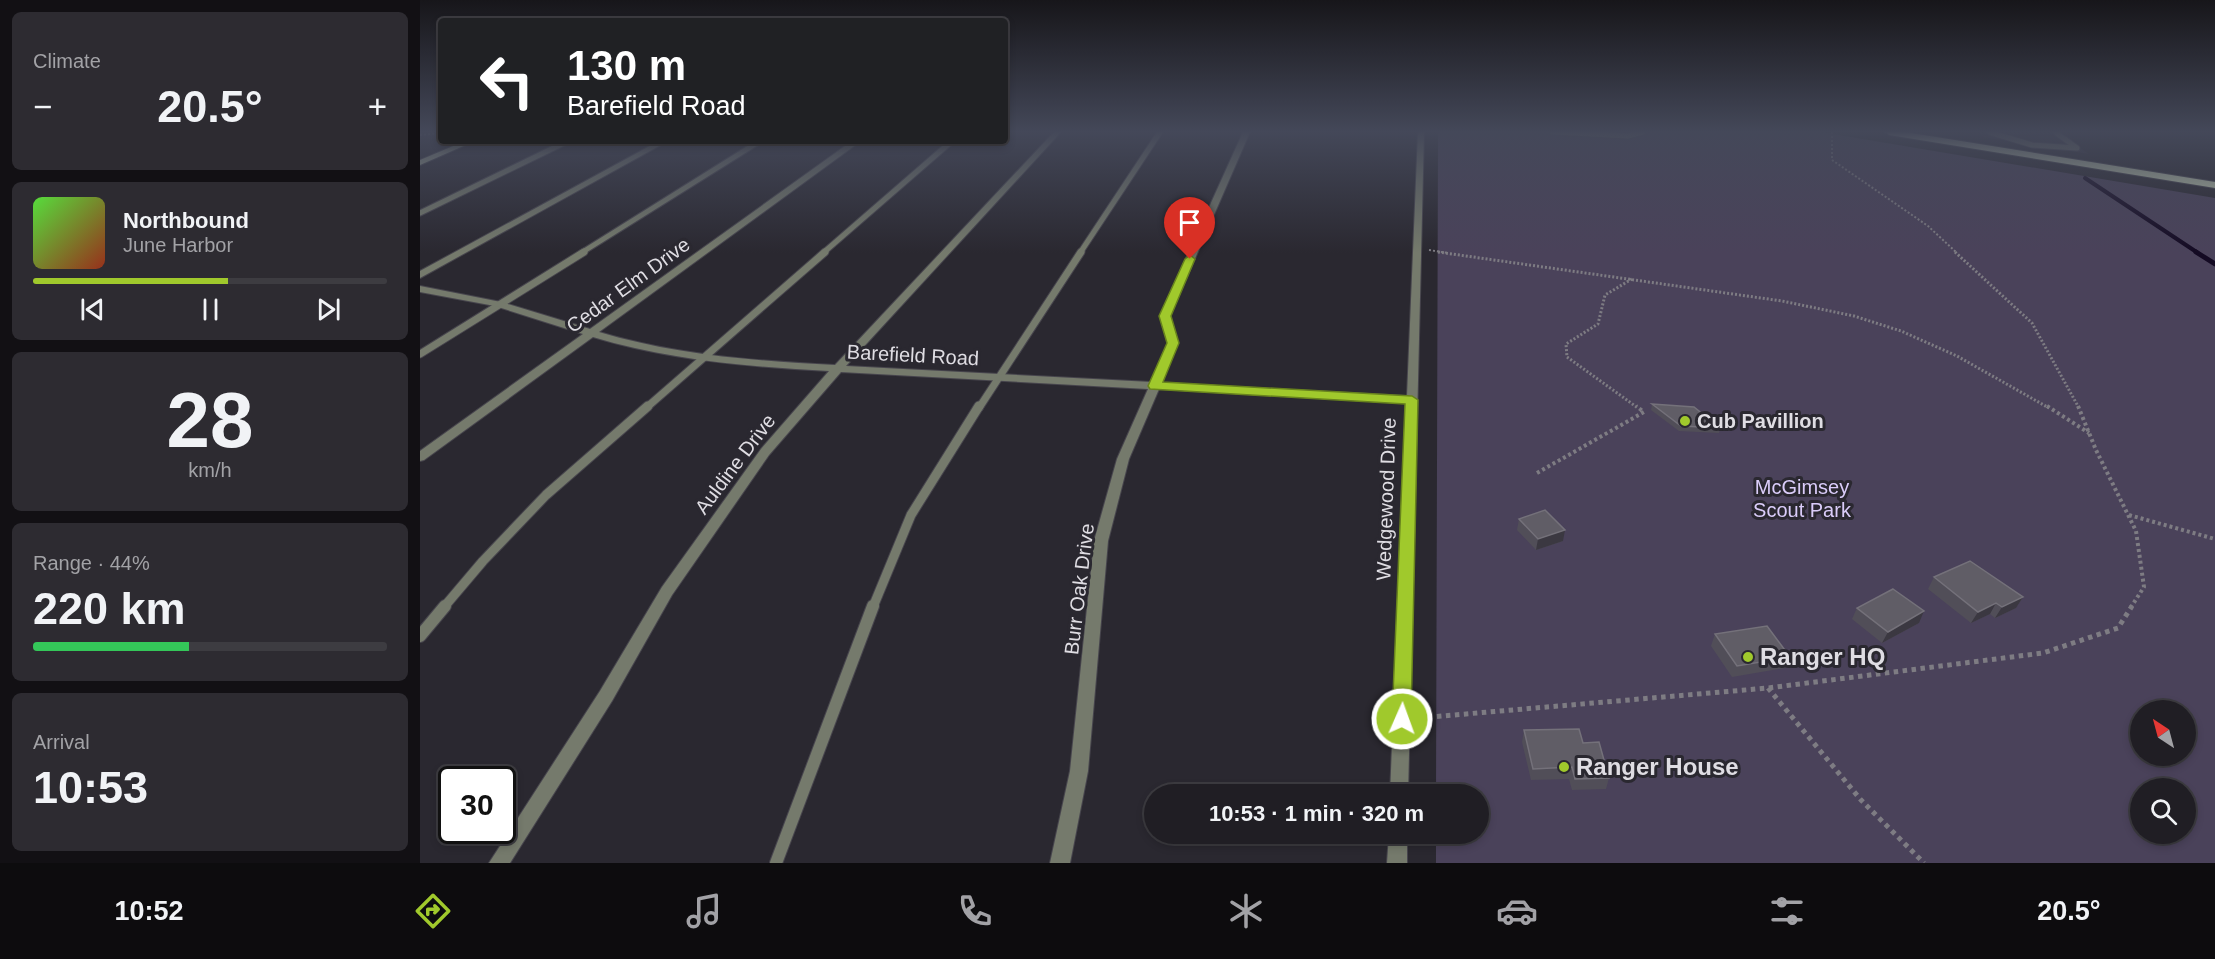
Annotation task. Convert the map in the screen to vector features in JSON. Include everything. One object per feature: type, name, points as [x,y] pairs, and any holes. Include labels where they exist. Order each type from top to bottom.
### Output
[{"type":"main road","points":[[2135,172],[2215,185]]},
{"type":"street","points":[[420,275],[607,172]]},
{"type":"street","name":"Cedar Elm Drive","points":[[420,457],[814,172]]},
{"type":"street","name":"Auldine Drive","points":[[499,863],[606,696],[684,564],[765,452],[838,368],[1020,172]]},
{"type":"street","name":"Burr Oak Drive","points":[[1060,863],[1080,771],[1101,541],[1123,459],[1173,343],[1165,316],[1229,172]]},
{"type":"street","name":"Wedgewood Drive","points":[[1399,784],[1420,172]]},
{"type":"street","name":"Barefield Road","points":[[420,289],[499,305],[592,334],[704,357],[838,368],[1412,400]]},
{"type":"street","points":[[1397,863],[1398,844]]},
{"type":"lane","points":[[420,213],[504,172]]},
{"type":"lane","points":[[420,354],[710,172]]},
{"type":"lane","points":[[420,636],[483,561],[546,495],[916,172]]},
{"type":"lane","points":[[776,863],[873,606],[911,515],[998,377],[1133,172]]},
{"type":"path","points":[[1402,719],[1506,712],[1768,688],[2043,653],[2118,628],[2145,587],[2136,531],[2089,434],[2074,396],[2032,323],[1928,226],[1850,172]]},
{"type":"path","points":[[1417,248],[1493,261],[1810,305],[1874,322],[1945,350],[2002,380],[2089,434]]},
{"type":"path","points":[[1537,473],[1644,411],[1567,357],[1566,344],[1598,324],[1605,295],[1632,279]]},
{"type":"path","points":[[2128,514],[2215,539]]},
{"type":"path","points":[[1768,688],[1861,800],[1924,863]]},
{"type":"green space","name":"McGimsey Scout Park","points":[[1438,172],[2061,172],[2215,198],[2215,863],[1436,863],[1436,844],[1489,844],[1489,784],[1436,784]]},
{"type":"building","points":[[1652,404],[1694,407],[1720,428],[1681,426]]},
{"type":"building","points":[[1545,510],[1565,530],[1538,539],[1519,519]]},
{"type":"building","points":[[1970,561],[2023,597],[2002,607],[1996,603],[1978,612],[1934,577]]},
{"type":"building","points":[[1893,589],[1924,611],[1888,632],[1857,608]]},
{"type":"building","points":[[1767,626],[1790,657],[1737,666],[1715,634]]},
{"type":"building","name":"Ranger House","points":[[1579,729],[1583,743],[1599,742],[1609,778],[1575,779],[1572,767],[1533,769],[1524,730]]},
{"type":"waterway","points":[[2085,178],[2198,253]]},
{"type":"waterway","points":[[2196,252],[2215,264]]},
{"type":"place","name":"Cub Pavillion","points":[[1685,421]]},
{"type":"place","name":"Ranger HQ","points":[[1748,657]]},
{"type":"place","name":"Ranger House","points":[[1564,767]]},
{"type":"route","points":[[1190,259],[1165,316],[1173,343],[1155,386],[1412,400],[1402,719]]}]
